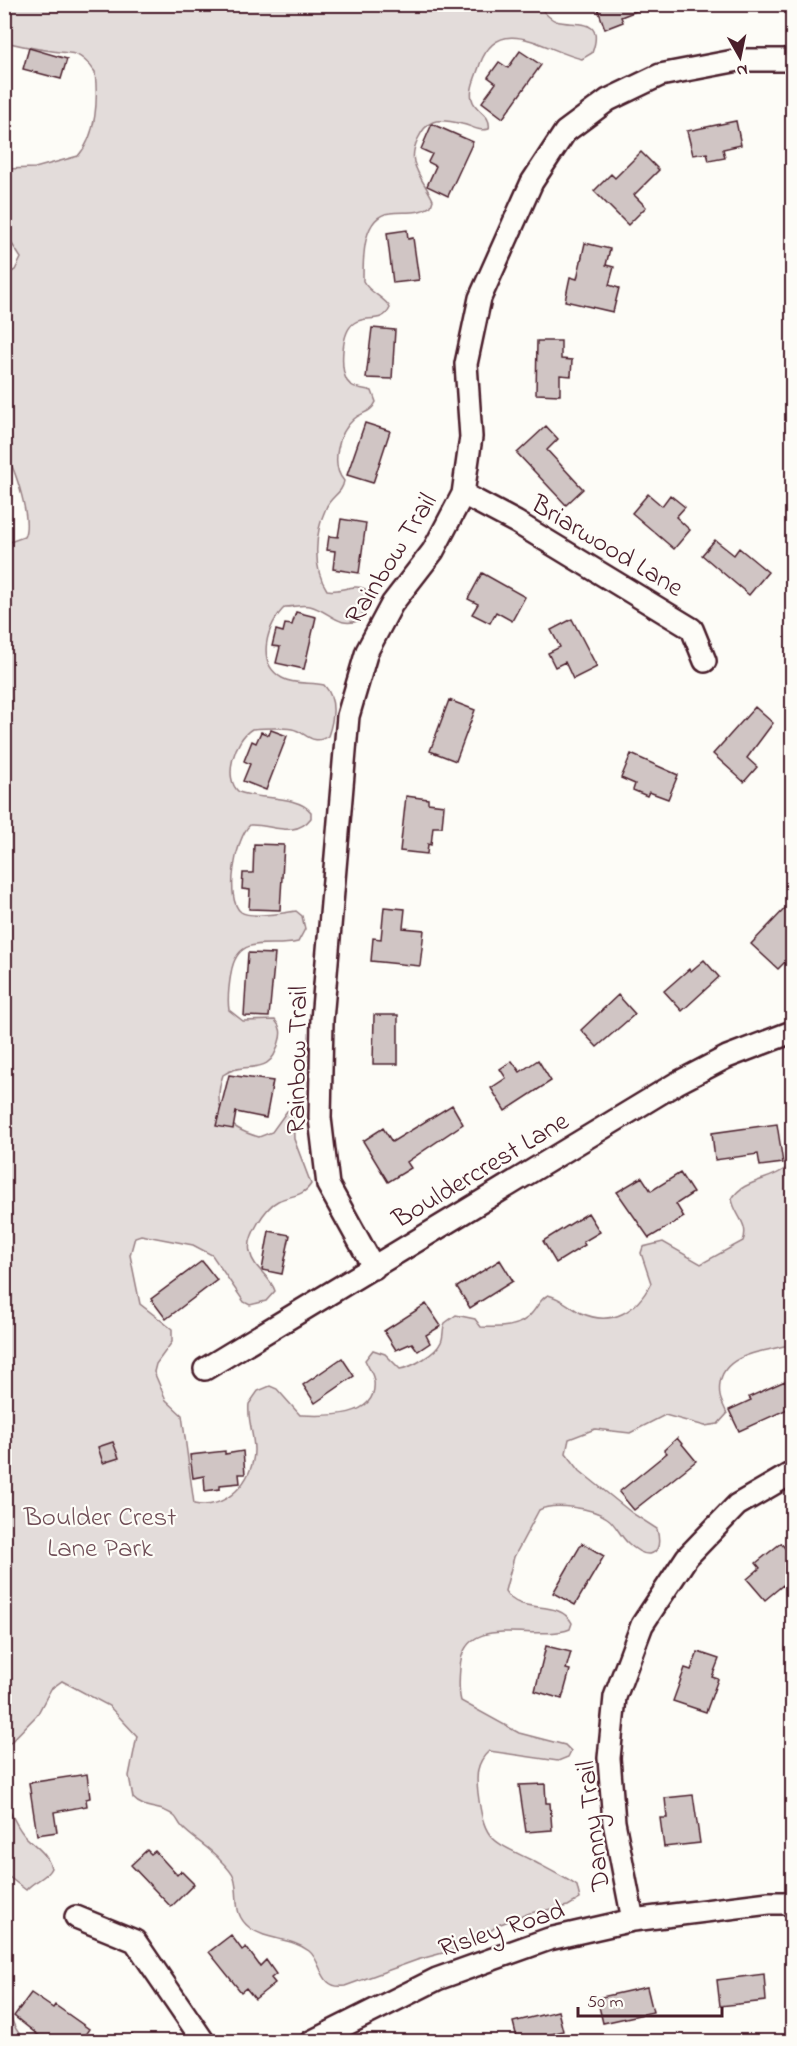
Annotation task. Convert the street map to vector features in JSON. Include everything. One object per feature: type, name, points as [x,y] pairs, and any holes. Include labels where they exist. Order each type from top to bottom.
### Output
[{"type":"street","name":"Rainbow Trail","points":[[374,1268],[328,1185],[320,1118],[322,1020],[348,716],[367,651],[392,604],[433,551],[463,494],[471,436],[466,364],[480,298],[532,182],[564,132],[608,100],[660,75],[739,60],[792,60]]},
{"type":"street","name":"Briarwood Lane","points":[[463,494],[516,522],[692,629],[705,661]]},
{"type":"street","name":"Bouldercrest Lane","points":[[205,1370],[677,1083],[727,1057],[792,1032]]},
{"type":"street","name":"Danny Trail","points":[[633,1920],[614,1822],[609,1758],[615,1697],[642,1625],[687,1557],[737,1505],[792,1473]]},
{"type":"street","name":"Risley Road","points":[[311,2042],[437,1979],[549,1939],[633,1920],[792,1902]]},
{"type":"street","points":[[76,1917],[135,1941],[204,2042]]},
{"type":"green space","name":"Boulder Crest Lane Park","points":[[5,5],[538,5],[553,20],[586,25],[595,33],[592,53],[582,59],[525,39],[512,37],[499,40],[489,48],[480,64],[471,95],[476,107],[486,116],[489,129],[478,129],[443,121],[436,121],[429,125],[418,139],[413,157],[433,200],[431,206],[416,212],[390,213],[381,216],[369,230],[366,240],[363,281],[390,308],[379,318],[359,321],[350,328],[344,342],[343,368],[349,384],[372,391],[376,402],[374,406],[348,425],[340,441],[337,467],[344,481],[322,518],[319,528],[317,561],[327,590],[360,587],[365,589],[368,602],[360,620],[352,622],[340,621],[307,605],[285,607],[279,614],[269,633],[266,653],[269,663],[274,671],[287,680],[324,685],[333,703],[330,730],[328,736],[317,740],[292,729],[252,729],[240,741],[231,769],[231,778],[239,792],[297,803],[311,812],[311,818],[298,828],[290,829],[250,825],[240,842],[234,868],[233,895],[241,912],[260,915],[296,911],[302,916],[305,929],[298,942],[247,947],[235,960],[229,987],[229,1010],[243,1021],[275,1020],[280,1028],[280,1036],[275,1054],[270,1061],[256,1067],[240,1068],[223,1075],[219,1098],[220,1108],[230,1123],[259,1137],[272,1132],[287,1111],[293,1110],[294,1139],[311,1184],[300,1194],[273,1204],[254,1231],[250,1246],[252,1258],[275,1291],[266,1301],[250,1305],[244,1302],[212,1255],[193,1245],[141,1235],[135,1237],[130,1255],[140,1304],[172,1329],[172,1342],[156,1364],[154,1372],[166,1400],[182,1415],[194,1504],[216,1503],[227,1498],[243,1483],[253,1462],[254,1450],[249,1404],[258,1391],[270,1386],[277,1389],[300,1415],[348,1413],[368,1402],[373,1393],[374,1381],[365,1360],[373,1350],[385,1354],[400,1369],[411,1366],[438,1347],[442,1340],[445,1323],[456,1315],[475,1319],[481,1327],[509,1326],[522,1322],[548,1295],[592,1317],[613,1317],[622,1314],[639,1301],[651,1283],[641,1253],[643,1247],[663,1242],[701,1264],[743,1241],[745,1230],[732,1199],[742,1188],[786,1168],[792,1144],[792,1344],[755,1353],[732,1363],[720,1382],[720,1396],[727,1414],[718,1424],[705,1426],[665,1415],[630,1433],[595,1429],[569,1439],[566,1453],[580,1471],[632,1513],[657,1529],[658,1546],[652,1553],[647,1554],[635,1549],[610,1521],[592,1511],[563,1506],[539,1510],[514,1557],[505,1591],[512,1599],[520,1603],[549,1608],[566,1615],[572,1623],[570,1629],[556,1632],[487,1634],[474,1639],[464,1650],[459,1676],[461,1701],[519,1733],[565,1745],[571,1751],[568,1757],[558,1761],[489,1751],[479,1765],[477,1775],[480,1809],[487,1830],[498,1843],[577,1886],[580,1899],[568,1906],[530,1913],[498,1925],[482,1938],[450,1951],[417,1960],[345,1986],[330,1984],[309,1951],[250,1928],[240,1917],[236,1885],[232,1873],[226,1866],[186,1831],[174,1816],[164,1810],[143,1805],[133,1798],[129,1776],[137,1736],[109,1706],[62,1681],[51,1689],[37,1715],[5,1748],[4,544],[24,537],[26,519],[18,483],[5,454],[5,276],[15,270],[21,258],[5,233],[5,169],[35,168],[78,156],[93,127],[96,94],[95,72],[87,62],[73,53],[37,49],[5,42]]},
{"type":"green space","points":[[5,1801],[21,1831],[43,1853],[51,1868],[46,1875],[26,1890],[5,1874]]},
{"type":"green space","points":[[5,1982],[10,1998],[13,2024],[25,2041],[5,2041]]},
{"type":"building","points":[[596,4],[649,4],[649,6],[621,17],[623,22],[605,29]]},
{"type":"building","points":[[29,48],[67,59],[61,79],[23,69]]},
{"type":"building","points":[[520,51],[541,65],[503,118],[482,102],[496,83],[488,77],[499,62],[508,68]]},
{"type":"building","points":[[736,121],[741,145],[723,149],[725,158],[709,161],[707,153],[693,155],[687,131]]},
{"type":"building","points":[[432,124],[473,142],[448,196],[427,186],[436,166],[428,162],[432,154],[421,149]]},
{"type":"building","points":[[641,152],[659,170],[634,195],[646,207],[628,225],[594,191],[611,174],[615,178]]},
{"type":"building","points":[[407,230],[408,239],[413,238],[419,280],[393,283],[387,233]]},
{"type":"building","points":[[585,243],[610,249],[606,265],[614,267],[609,285],[619,288],[613,312],[565,301],[570,277],[577,279]]},
{"type":"building","points":[[372,328],[395,330],[392,379],[366,378]]},
{"type":"building","points":[[537,341],[561,341],[561,359],[572,360],[571,376],[560,375],[560,395],[536,394]]},
{"type":"building","points":[[365,423],[390,431],[373,483],[347,475]]},
{"type":"building","points":[[546,426],[558,439],[547,450],[583,489],[566,505],[517,453]]},
{"type":"building","points":[[648,494],[662,506],[670,495],[685,507],[676,517],[690,530],[674,549],[632,513]]},
{"type":"building","points":[[341,519],[366,523],[359,573],[333,569],[335,551],[327,550],[329,536],[338,537]]},
{"type":"building","points":[[715,540],[734,555],[739,548],[768,572],[749,595],[702,555]]},
{"type":"building","points":[[482,573],[525,597],[512,621],[496,612],[490,623],[472,614],[478,604],[468,599]]},
{"type":"building","points":[[296,612],[316,617],[304,669],[276,663],[280,647],[272,646],[276,630],[283,632],[285,624],[292,625]]},
{"type":"building","points":[[572,619],[597,667],[573,679],[565,662],[555,667],[548,653],[560,647],[551,630]]},
{"type":"building","points":[[449,700],[475,710],[456,761],[430,751]]},
{"type":"building","points":[[755,707],[773,723],[747,758],[757,767],[744,782],[713,754]]},
{"type":"building","points":[[271,730],[287,736],[266,790],[243,781],[250,764],[244,761],[252,741],[256,743],[261,732],[269,735]]},
{"type":"building","points":[[631,754],[678,775],[668,799],[649,792],[647,796],[633,790],[635,784],[621,778]]},
{"type":"building","points":[[406,796],[428,799],[428,803],[444,805],[442,827],[433,827],[431,845],[428,844],[427,854],[400,851]]},
{"type":"building","points":[[254,844],[284,845],[280,910],[249,909],[250,890],[242,889],[243,873],[253,873]]},
{"type":"building","points":[[792,901],[791,956],[778,969],[751,944]]},
{"type":"building","points":[[384,907],[405,909],[403,928],[424,930],[420,966],[371,961],[373,938],[381,939]]},
{"type":"building","points":[[248,953],[275,954],[269,1017],[244,1016]]},
{"type":"building","points":[[704,960],[719,977],[682,1011],[664,991],[689,969],[691,971]]},
{"type":"building","points":[[618,995],[635,1014],[597,1047],[581,1030]]},
{"type":"building","points":[[374,1015],[398,1015],[398,1064],[373,1064]]},
{"type":"building","points":[[538,1060],[551,1081],[505,1111],[491,1088],[506,1078],[500,1069],[512,1061],[520,1072]]},
{"type":"building","points":[[229,1075],[273,1081],[266,1118],[236,1112],[233,1129],[216,1126]]},
{"type":"building","points":[[452,1105],[463,1124],[407,1162],[411,1168],[388,1182],[363,1141],[383,1128],[392,1142]]},
{"type":"building","points":[[777,1124],[783,1163],[760,1166],[758,1154],[715,1160],[712,1133]]},
{"type":"building","points":[[680,1173],[693,1193],[676,1204],[684,1217],[649,1238],[617,1192],[642,1177],[651,1191]]},
{"type":"building","points":[[588,1213],[600,1232],[583,1242],[585,1245],[556,1263],[543,1241]]},
{"type":"building","points":[[269,1231],[290,1235],[282,1274],[262,1270]]},
{"type":"building","points":[[500,1260],[513,1281],[470,1308],[457,1287]]},
{"type":"building","points":[[202,1261],[217,1280],[166,1319],[151,1299]]},
{"type":"building","points":[[426,1304],[441,1326],[426,1335],[430,1343],[418,1351],[412,1343],[396,1350],[384,1331]]},
{"type":"building","points":[[342,1358],[354,1376],[315,1403],[303,1385]]},
{"type":"building","points":[[785,1381],[792,1397],[792,1407],[739,1431],[729,1410],[751,1400],[749,1397]]},
{"type":"building","points":[[677,1438],[696,1461],[634,1510],[619,1492],[667,1453],[664,1450]]},
{"type":"building","points":[[113,1442],[119,1458],[103,1463],[98,1447]]},
{"type":"building","points":[[225,1451],[225,1454],[243,1451],[245,1474],[239,1474],[240,1483],[220,1485],[220,1489],[205,1491],[204,1476],[193,1478],[190,1455]]},
{"type":"building","points":[[582,1543],[604,1556],[575,1605],[553,1593]]},
{"type":"building","points":[[781,1543],[792,1557],[792,1596],[783,1585],[765,1600],[747,1579],[760,1568],[756,1563]]},
{"type":"building","points":[[546,1646],[571,1652],[566,1669],[570,1670],[562,1699],[535,1691]]},
{"type":"building","points":[[698,1652],[719,1659],[712,1677],[718,1679],[706,1712],[673,1701],[685,1668],[691,1670]]},
{"type":"building","points":[[87,1774],[90,1798],[86,1799],[87,1806],[54,1812],[57,1832],[37,1835],[29,1783]]},
{"type":"building","points":[[545,1784],[546,1803],[550,1803],[552,1830],[526,1832],[519,1785]]},
{"type":"building","points":[[693,1795],[700,1843],[664,1847],[660,1818],[667,1818],[665,1798]]},
{"type":"building","points":[[147,1850],[151,1854],[155,1851],[177,1875],[181,1871],[194,1884],[171,1907],[131,1865]]},
{"type":"building","points":[[231,1935],[242,1950],[246,1947],[260,1966],[266,1960],[276,1974],[271,1978],[275,1983],[255,1999],[246,1988],[241,1992],[209,1952]]},
{"type":"building","points":[[764,1974],[766,2001],[720,2006],[717,1980]]},
{"type":"building","points":[[647,1987],[653,2012],[603,2023],[597,1998]]},
{"type":"building","points":[[31,1993],[53,2008],[55,2005],[89,2029],[80,2042],[47,2042],[14,2016]]},
{"type":"building","points":[[558,2011],[563,2031],[548,2035],[550,2042],[518,2042],[513,2022]]}]
